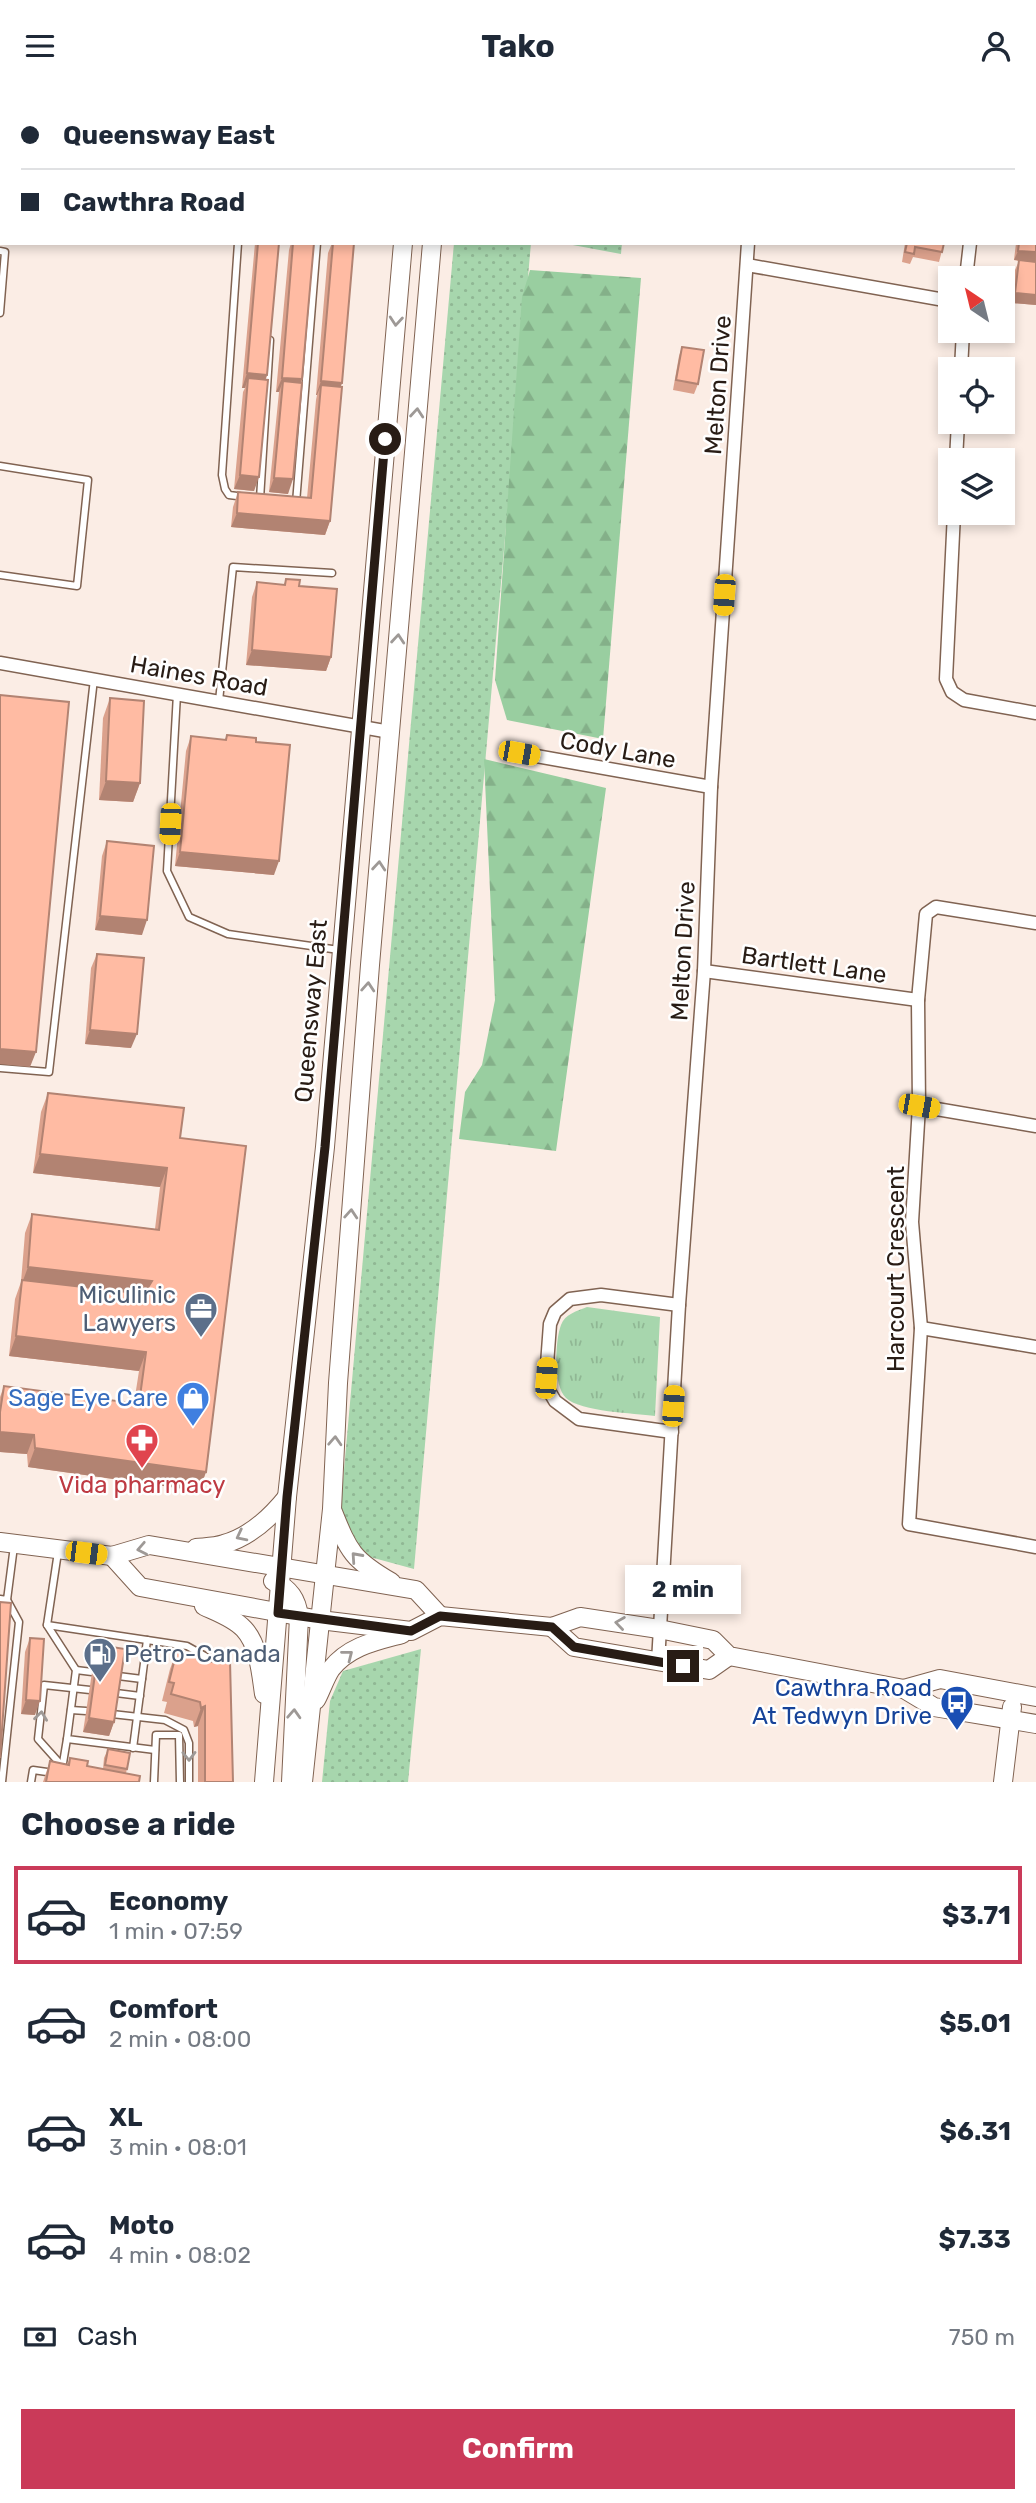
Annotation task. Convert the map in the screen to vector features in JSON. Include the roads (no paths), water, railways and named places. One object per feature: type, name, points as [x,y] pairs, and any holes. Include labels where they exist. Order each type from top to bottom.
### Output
[{"type":"main road","name":"Queensway East","points":[[264,1782],[287,1497],[325,1147],[402,245]]},
{"type":"main road","points":[[303,1782],[332,1509],[338,1383],[370,965],[432,245]]},
{"type":"main road","points":[[182,1551],[223,1545],[242,1537],[277,1509],[287,1497]]},
{"type":"main road","points":[[332,1509],[347,1547],[359,1561],[400,1587]]},
{"type":"main road","points":[[7,1543],[112,1556],[149,1545],[281,1577],[325,1576],[400,1587],[416,1590],[440,1616]]},
{"type":"main road","points":[[112,1556],[141,1587],[299,1617],[411,1631]]},
{"type":"main road","points":[[281,1577],[297,1601],[299,1617],[291,1782]]},
{"type":"main road","points":[[182,1596],[231,1619],[245,1629],[260,1664],[269,1725]]},
{"type":"main road","points":[[311,1710],[331,1670],[350,1652],[360,1646],[411,1631],[440,1616],[552,1627],[580,1617],[713,1640],[729,1656],[904,1689],[934,1707],[1036,1724]]},
{"type":"main road","points":[[552,1627],[574,1647],[657,1662],[709,1669],[729,1656]]},
{"type":"main road","points":[[904,1689],[940,1679],[1036,1697]]},
{"type":"main road","points":[[1003,1782],[1014,1693]]},
{"type":"street","name":"Melton Drive","points":[[657,1662],[679,1305],[704,971],[710,787],[748,245]]},
{"type":"street","points":[[967,266],[970,245]]},
{"type":"street","points":[[747,265],[938,299]]},
{"type":"street","points":[[953,525],[946,679],[952,692],[964,701],[1036,713]]},
{"type":"street","name":"Haines Road","points":[[0,663],[390,732]]},
{"type":"street","name":"Cody Lane","points":[[519,753],[710,787]]},
{"type":"street","name":"Harcourt Crescent","points":[[1036,923],[936,907],[926,914],[918,1000],[919,1106],[912,1222],[921,1328],[909,1524],[1036,1547]]},
{"type":"street","name":"Bartlett Lane","points":[[704,971],[918,1000]]},
{"type":"street","points":[[919,1106],[1036,1125]]},
{"type":"street","points":[[671,1432],[579,1419],[555,1401],[548,1389],[546,1378],[550,1324],[555,1312],[570,1300],[601,1295],[679,1305]]},
{"type":"street","points":[[921,1328],[1036,1347]]},
{"type":"lane","points":[[238,245],[222,475],[229,495],[272,501]]},
{"type":"lane","points":[[284,503],[296,505],[317,245]]},
{"type":"lane","points":[[0,251],[5,252],[0,313]]},
{"type":"lane","points":[[260,499],[271,338]]},
{"type":"lane","points":[[0,465],[88,480],[77,586],[0,575]]},
{"type":"lane","points":[[219,701],[233,566],[332,573]]},
{"type":"lane","points":[[0,1068],[49,1072],[93,679]]},
{"type":"lane","points":[[177,694],[167,871],[189,917],[228,934],[341,950]]},
{"type":"lane","points":[[2,1782],[19,1622],[3,1600],[7,1543]]},
{"type":"lane","points":[[59,1550],[47,1625],[76,1669],[62,1771]]},
{"type":"lane","points":[[47,1625],[187,1646],[205,1656],[214,1668],[217,1681]]},
{"type":"lane","points":[[133,1748],[147,1640]]},
{"type":"lane","points":[[76,1669],[92,1672]]},
{"type":"lane","points":[[118,1675],[142,1679]]},
{"type":"lane","points":[[62,1771],[38,1739],[44,1685],[90,1690]]},
{"type":"lane","points":[[116,1693],[140,1696]]},
{"type":"lane","points":[[71,1710],[86,1711]]},
{"type":"lane","points":[[112,1714],[165,1720],[184,1730],[189,1743],[189,1782]]},
{"type":"lane","points":[[154,1782],[156,1735],[179,1735],[180,1782]]},
{"type":"lane","points":[[67,1739],[155,1750]]},
{"type":"lane","points":[[32,1782],[33,1770],[62,1771],[73,1776]]},
{"type":"place","name":"Miculinic Lawyers","points":[[201,1339]]},
{"type":"place","name":"Sage Eye Care","points":[[193,1428]]},
{"type":"place","name":"Vida pharmacy","points":[[142,1470]]},
{"type":"place","name":"Petro-Canada","points":[[100,1684]]},
{"type":"place","name":"Cawthra Road At Tedwyn Drive","points":[[957,1732]]}]
